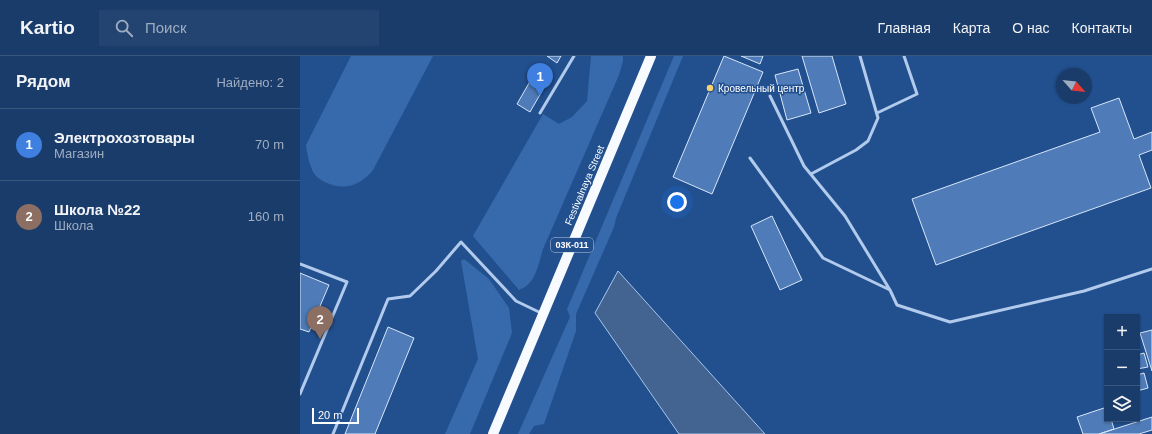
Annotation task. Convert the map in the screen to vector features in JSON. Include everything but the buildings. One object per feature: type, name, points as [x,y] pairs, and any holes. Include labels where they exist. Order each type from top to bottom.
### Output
[{"type":"main road","name":"Festivalnaya Street","points":[[494,434],[651,56]]},
{"type":"lane","points":[[540,113],[574,56]]},
{"type":"lane","points":[[811,174],[856,150],[868,141],[878,118],[860,56]]},
{"type":"lane","points":[[877,113],[917,94],[904,56]]},
{"type":"lane","points":[[770,96],[804,166],[845,216],[890,290],[897,306],[950,322],[1084,291],[1152,269]]},
{"type":"lane","points":[[750,158],[823,258],[890,290]]},
{"type":"lane","points":[[333,434],[388,299],[410,296],[436,271],[461,242],[516,301],[543,314]]},
{"type":"lane","points":[[300,264],[347,282],[300,394]]},
{"type":"shaded area","points":[[351,56],[433,56],[373,170],[358,183],[340,186],[325,182],[314,174],[309,162],[306,145]]},
{"type":"shaded area","points":[[591,56],[623,56],[623,61],[619,75],[543,249],[536,273],[533,279],[525,287],[519,290],[473,236],[543,114],[559,124],[572,117],[587,101]]},
{"type":"shaded area","points":[[674,56],[683,56],[616,218],[614,227],[576,314],[576,331],[544,424],[534,426],[529,434],[518,434],[570,317],[567,309]]},
{"type":"shaded area","points":[[464,259],[489,279],[509,308],[512,333],[470,434],[445,434],[478,359],[461,261]]},
{"type":"shaded area","points":[[618,271],[765,434],[679,434],[595,313]]},
{"type":"place","name":"Кровельный центр","points":[[710,88]]},
{"type":"place","name":"Электрохозтовары","points":[[540,96]]},
{"type":"place","name":"Школа №22","points":[[320,339]]}]
